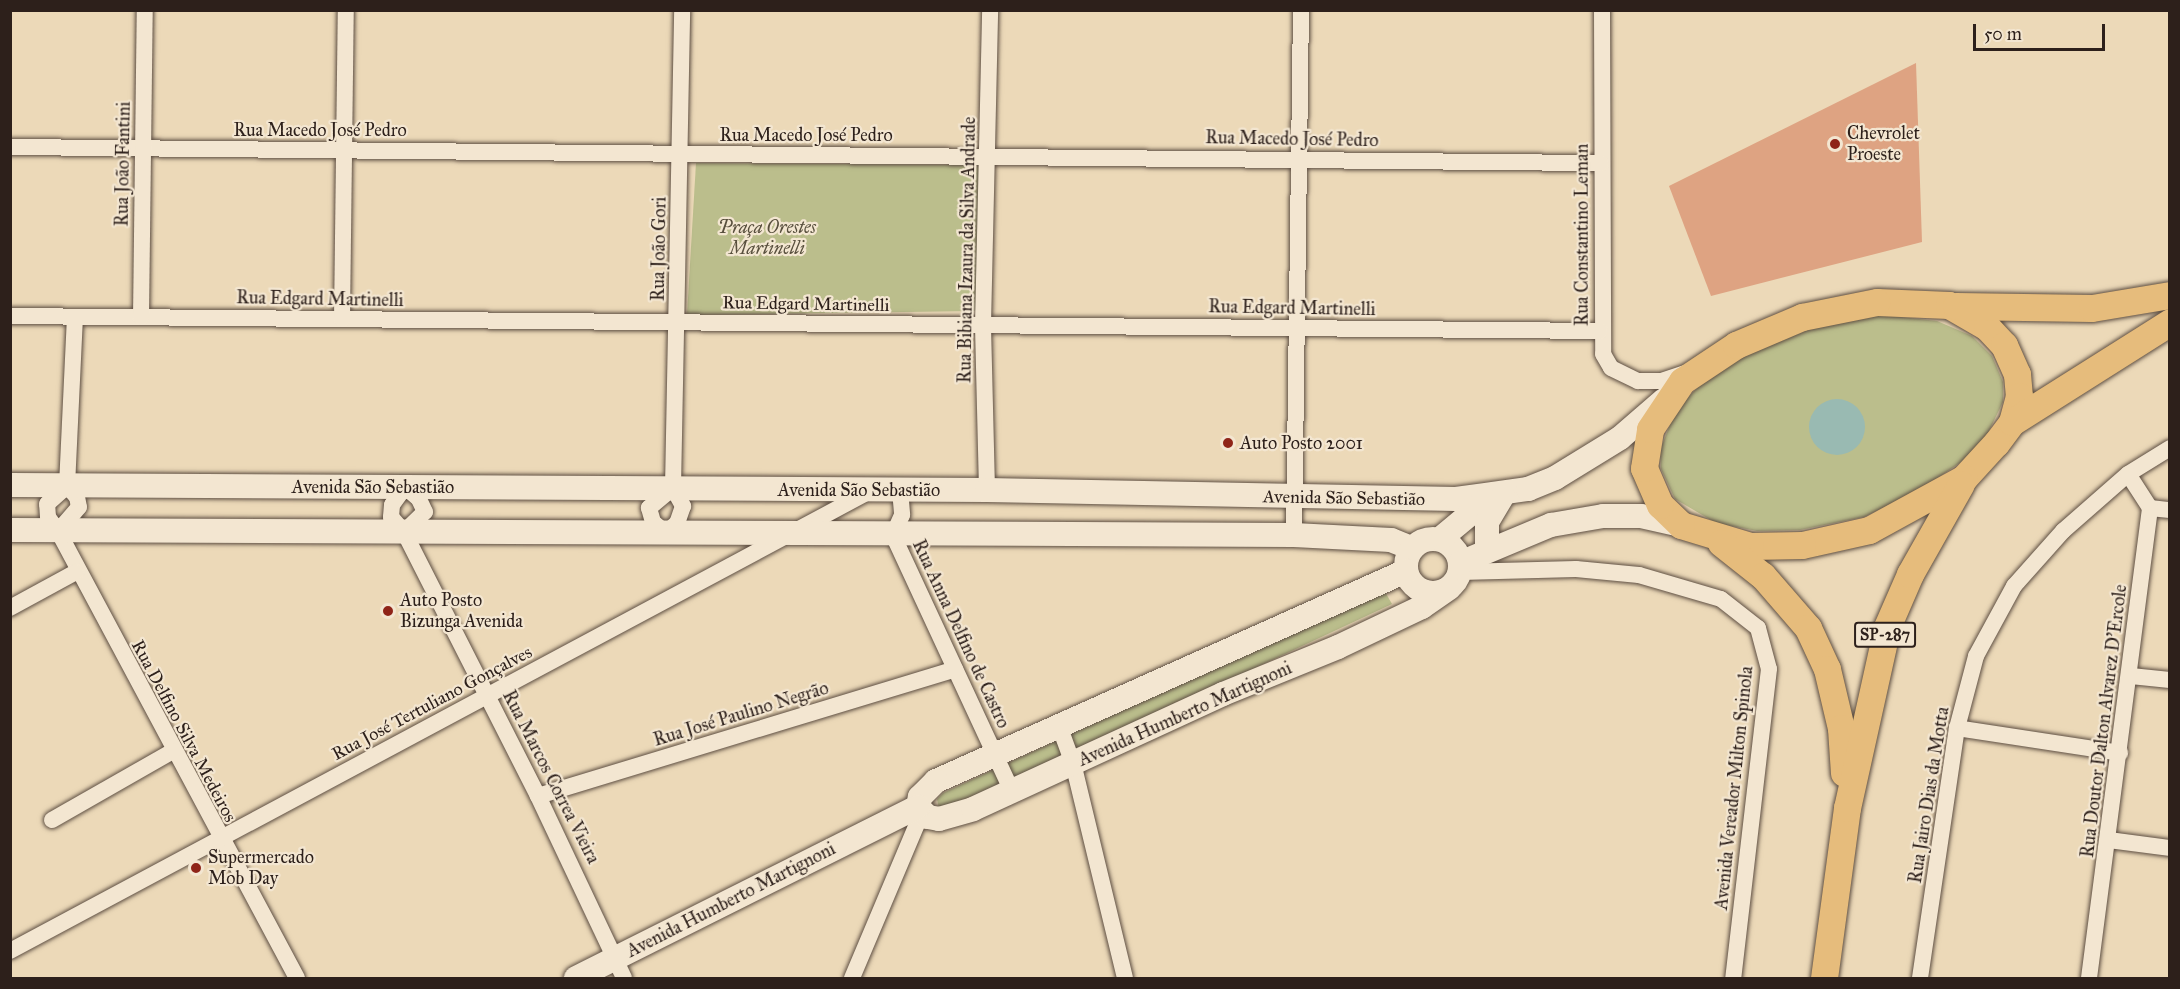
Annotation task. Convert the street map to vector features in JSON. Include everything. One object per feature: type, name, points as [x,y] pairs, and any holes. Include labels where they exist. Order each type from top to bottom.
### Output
[{"type":"main road","points":[[2169,295],[2092,308],[1877,302],[1802,317],[1736,345],[1694,371],[1674,391],[1650,429],[1644,468],[1660,505],[1681,525],[1715,538],[1750,546],[1802,545],[1869,530],[1964,478],[2012,422],[2169,322]]},
{"type":"main road","points":[[1949,305],[1987,327],[2004,345],[2017,374],[2019,396],[2012,422]]},
{"type":"main road","name":"Avenida São Sebastião","points":[[10,485],[987,490],[1416,500],[1499,494],[1528,489],[1588,461],[1674,391]]},
{"type":"main road","name":"SP-287","points":[[1824,978],[1847,808],[1887,627],[1910,574],[1964,478]]},
{"type":"main road","points":[[1440,539],[1499,494]]},
{"type":"main road","points":[[1487,549],[1487,522],[1499,494]]},
{"type":"main road","points":[[1213,495],[1213,535]]},
{"type":"main road","name":"Avenida Humberto Martignoni","points":[[920,809],[939,819],[951,816],[1338,647],[1422,607],[1456,574],[1487,549],[1551,525],[1603,516],[1641,516],[1681,525]]},
{"type":"main road","points":[[10,531],[1294,535],[1390,540],[1408,559],[1414,586],[1424,592],[1456,574],[1453,547],[1440,539],[1425,539],[1408,559]]},
{"type":"main road","name":"SP-287","points":[[1715,538],[1763,576],[1808,628],[1827,669],[1841,728],[1847,808]]},
{"type":"main road","name":"Avenida Humberto Martignoni","points":[[920,809],[920,797],[936,781],[1060,728],[1408,559]]},
{"type":"main road","name":"Avenida Humberto Martignoni","points":[[576,978],[620,968],[920,809]]},
{"type":"street","name":"Rua João Fantini","points":[[141,317],[145,10]]},
{"type":"street","points":[[342,319],[346,10]]},
{"type":"street","name":"Rua João Gori","points":[[666,533],[677,523],[683,506],[673,488],[682,10]]},
{"type":"street","name":"Rua Bibiana Izaura da Silva Andrade","points":[[987,490],[983,325],[989,156],[990,10]]},
{"type":"street","points":[[1294,535],[1300,10]]},
{"type":"street","name":"Rua Constantino Leman","points":[[1602,10],[1600,331],[1606,362],[1627,378],[1647,382],[1694,371]]},
{"type":"street","name":"Rua Macedo José Pedro","points":[[10,147],[1299,158],[1601,164]]},
{"type":"street","name":"Rua Edgard Martinelli","points":[[10,316],[1600,331]]},
{"type":"street","points":[[58,531],[79,507],[77,497],[67,486],[75,317]]},
{"type":"street","name":"Rua Jairo Dias da Motta","points":[[1920,978],[1957,728],[1976,656],[2014,586],[2062,531],[2128,474],[2169,448]]},
{"type":"street","points":[[2128,474],[2150,508],[2169,510]]},
{"type":"street","name":"Rua Delfino Silva Medeiros","points":[[67,486],[46,504],[48,517],[58,531],[76,572],[297,978]]},
{"type":"street","points":[[404,532],[425,512],[419,498],[405,487]]},
{"type":"street","name":"Rua Marcos Correa Vieira","points":[[405,487],[390,514],[404,532],[488,696],[620,968]]},
{"type":"street","points":[[666,533],[653,522],[649,508],[673,488]]},
{"type":"street","name":"Rua José Tertuliano Gonçalves","points":[[10,951],[872,490]]},
{"type":"street","name":"Rua Anna Delfino de Castro","points":[[900,490],[902,515],[893,535],[1012,791]]},
{"type":"street","name":"Rua Doutor Dalton Alvarez D'Ercole","points":[[2089,978],[2132,676],[2150,508]]},
{"type":"street","name":"Avenida Vereador Milton Spinola","points":[[1456,574],[1576,569],[1640,575],[1721,599],[1758,628],[1769,669],[1732,978]]},
{"type":"street","points":[[10,608],[76,572]]},
{"type":"street","name":"Rua José Paulino Negrão","points":[[538,796],[955,669]]},
{"type":"street","points":[[2132,676],[2169,680]]},
{"type":"street","points":[[1060,728],[1073,763],[1125,978]]},
{"type":"street","points":[[1957,728],[2120,753]]},
{"type":"street","points":[[52,820],[173,752]]},
{"type":"street","points":[[852,978],[920,809]]},
{"type":"street","points":[[2109,840],[2169,848]]},
{"type":"green space","name":"Praça Orestes Martinelli","points":[[696,163],[980,165],[977,311],[687,315]]},
{"type":"green space","points":[[1874,314],[1937,321],[1972,336],[1992,356],[2003,382],[2003,402],[1985,439],[1961,462],[1920,490],[1864,517],[1800,530],[1757,531],[1716,523],[1675,499],[1661,469],[1660,450],[1676,410],[1701,384],[1741,356],[1801,329]]},
{"type":"green space","points":[[1384,590],[1392,604],[948,811],[939,809],[937,799],[943,793]]},
{"type":"water","points":[[1837,399],[1848,401],[1857,407],[1863,416],[1865,427],[1863,438],[1857,447],[1848,453],[1837,455],[1826,453],[1817,447],[1811,438],[1809,427],[1811,416],[1817,407],[1826,401]]},
{"type":"building","name":"Chevrolet Proeste","points":[[1916,63],[1922,242],[1711,296],[1669,186]]},
{"type":"place","name":"Chevrolet Proeste","points":[[1835,144]]},
{"type":"place","name":"Auto Posto 2001","points":[[1228,443]]},
{"type":"place","name":"Auto Posto Bizunga Avenida","points":[[388,611]]},
{"type":"place","name":"Supermercado Mob Day","points":[[196,868]]}]
